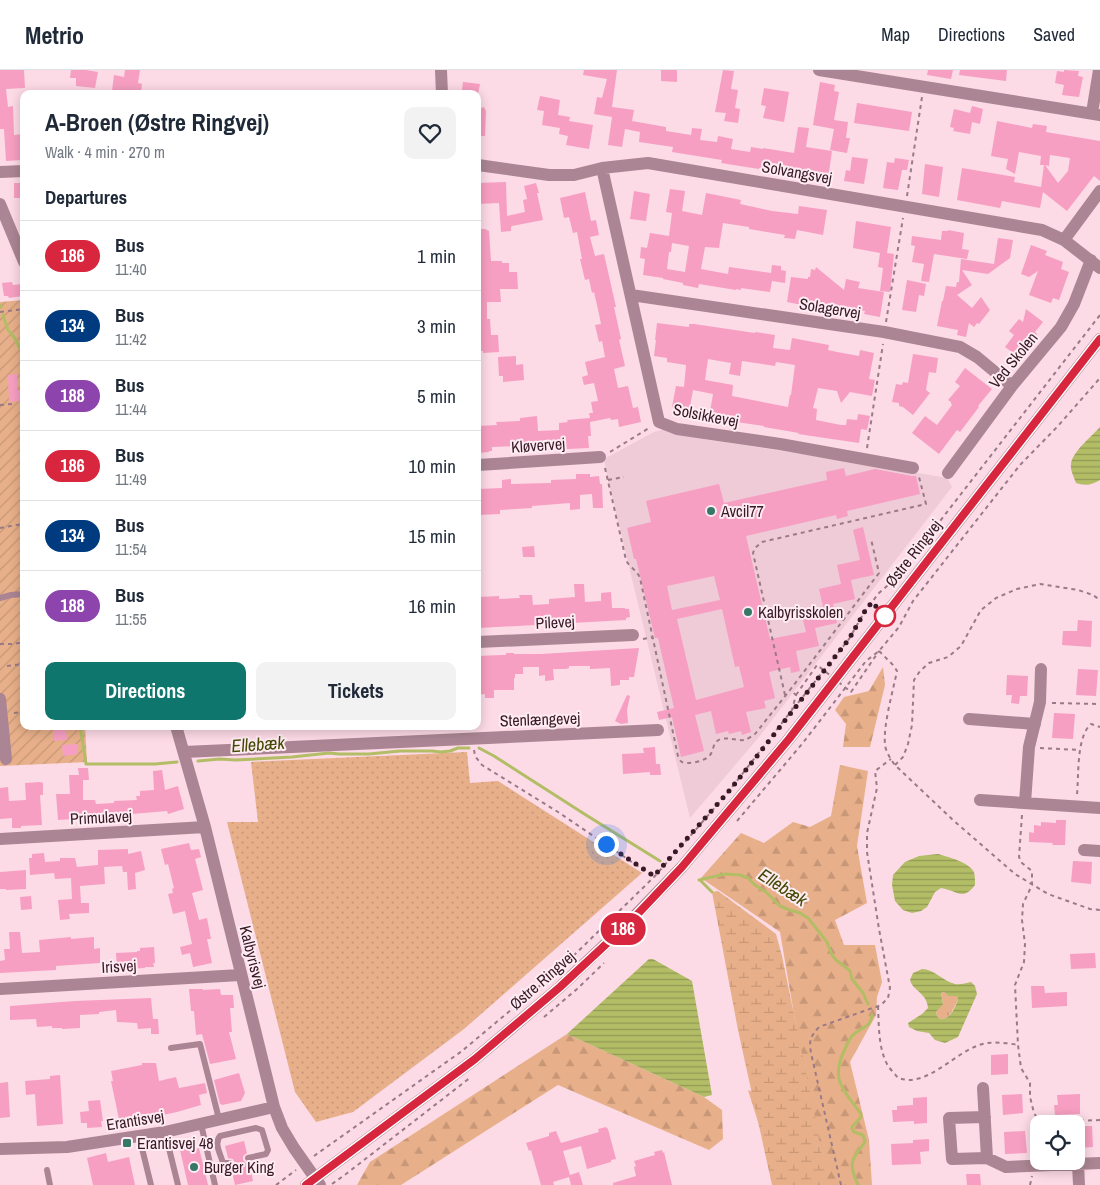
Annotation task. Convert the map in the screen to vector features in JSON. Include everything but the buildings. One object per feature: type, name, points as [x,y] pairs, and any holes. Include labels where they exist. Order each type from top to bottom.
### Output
[{"type":"street","points":[[440,70],[442,90]]},
{"type":"street","points":[[819,70],[1096,114],[1099,70]]},
{"type":"street","name":"Solvangsvej","points":[[481,165],[549,175],[574,175],[602,168],[648,163],[1042,230],[1064,240],[1095,264]]},
{"type":"street","name":"Solsikkevej","points":[[602,168],[659,422],[677,429],[780,444],[913,468]]},
{"type":"street","points":[[0,172],[20,171]]},
{"type":"street","points":[[1064,240],[1100,191]]},
{"type":"street","points":[[0,204],[20,252]]},
{"type":"street","name":"Ved Skolen","points":[[948,473],[1012,386],[1061,327],[1095,264]]},
{"type":"street","name":"Solagervej","points":[[631,294],[884,332],[960,347],[976,357],[1012,386]]},
{"type":"street","name":"Østre Ringvej","points":[[314,1183],[475,1059],[560,987],[632,920],[682,867],[789,739],[1100,339]]},
{"type":"street","name":"Kløvervej","points":[[481,465],[600,457]]},
{"type":"street","name":"Pilevej","points":[[481,642],[633,635]]},
{"type":"street","points":[[1025,803],[1029,747],[1040,702],[1041,670]]},
{"type":"street","points":[[0,699],[6,759]]},
{"type":"street","points":[[969,719],[1034,724]]},
{"type":"street","name":"Kalbyrisvej","points":[[177,730],[205,827],[274,1107],[282,1128],[314,1183]]},
{"type":"street","name":"Stenlængevej","points":[[184,752],[658,730]]},
{"type":"street","points":[[980,800],[1100,808]]},
{"type":"street","name":"Primulavej","points":[[0,839],[205,827]]},
{"type":"street","points":[[1084,850],[1100,851]]},
{"type":"street","name":"Irisvej","points":[[0,989],[240,974]]},
{"type":"street","points":[[983,1088],[987,1158]]},
{"type":"street","name":"Erantisvej","points":[[0,1149],[67,1147],[139,1136],[165,1132],[274,1107]]},
{"type":"street","points":[[984,1117],[949,1118],[952,1159],[987,1158],[1006,1167],[1030,1166]]},
{"type":"street","points":[[1085,1164],[1100,1163]]},
{"type":"street","points":[[1078,1170],[1079,1185]]},
{"type":"lane","points":[[0,598],[20,594]]},
{"type":"lane","points":[[171,1048],[200,1044],[219,1119]]},
{"type":"lane","points":[[238,1115],[242,1130]]},
{"type":"lane","points":[[201,1124],[215,1185]]},
{"type":"lane","points":[[230,1162],[226,1163],[222,1160],[217,1143],[220,1136],[256,1128],[262,1130],[268,1150],[266,1154],[248,1158]]},
{"type":"lane","points":[[165,1132],[178,1185]]},
{"type":"lane","points":[[139,1136],[151,1185]]},
{"type":"lane","points":[[47,1170],[50,1185]]},
{"type":"path","points":[[0,312],[20,310]]},
{"type":"path","points":[[276,1185],[462,1051],[561,968],[654,876],[729,791],[849,639],[865,611],[879,593],[901,572],[1100,315]]},
{"type":"path","points":[[865,460],[884,332]]},
{"type":"path","points":[[0,405],[12,404]]},
{"type":"path","points":[[659,422],[600,457],[608,480],[626,560],[640,578],[680,761],[689,764],[708,758],[714,744],[723,738],[744,740],[755,734],[879,573],[871,539]]},
{"type":"path","points":[[785,695],[753,553],[754,548],[762,542],[926,504],[917,472],[913,468]]},
{"type":"path","points":[[608,480],[624,476]]},
{"type":"path","points":[[0,528],[20,524]]},
{"type":"path","points":[[895,766],[903,757],[908,744],[912,725],[914,680],[920,671],[930,663],[948,657],[961,646],[981,610],[996,598],[1017,589],[1040,584],[1078,590],[1093,595],[1100,600]]},
{"type":"path","points":[[0,644],[20,643]]},
{"type":"path","points":[[792,710],[796,695],[817,665],[851,692],[879,651],[897,671],[885,730],[885,746],[895,766],[1015,874],[1048,894],[1090,909],[1100,910]]},
{"type":"path","points":[[7,666],[20,664]]},
{"type":"path","points":[[790,690],[796,695]]},
{"type":"path","points":[[1040,702],[1100,704]]},
{"type":"path","points":[[13,713],[20,712]]},
{"type":"path","points":[[1077,807],[1080,750],[1086,728],[1091,724],[1100,727]]},
{"type":"path","points":[[474,738],[475,756],[482,765],[558,812],[654,876]]},
{"type":"path","points":[[1029,747],[1080,750]]},
{"type":"path","points":[[841,1185],[810,1042],[812,1034],[819,1027],[882,1005],[888,998],[890,988],[867,852],[867,832],[877,788],[875,771],[891,760]]},
{"type":"path","points":[[1025,803],[1019,857],[1022,863],[1032,871],[1032,885],[1023,904],[1024,962],[1015,985],[1021,1068],[1030,1083],[1030,1097],[1035,1115]]},
{"type":"path","points":[[878,1006],[882,1052],[889,1067],[898,1078],[910,1080],[924,1077],[969,1050],[986,1043],[1003,1042],[1018,1045]]},
{"type":"path","points":[[1085,1121],[1100,1120]]},
{"type":"shaded area","points":[[1100,427],[1100,480],[1088,484],[1076,483],[1071,469],[1072,459]]},
{"type":"shaded area","name":"Kalbyrisskolen","points":[[665,429],[677,435],[947,478],[952,487],[759,737],[690,818],[604,459],[654,432]]},
{"type":"shaded area","points":[[938,854],[968,865],[974,872],[975,885],[967,893],[963,894],[941,888],[935,892],[927,907],[921,911],[912,913],[903,910],[895,901],[892,885],[893,875],[905,862],[919,856]]},
{"type":"shaded area","points":[[649,959],[653,959],[692,981],[712,1095],[704,1097],[567,1034]]},
{"type":"shaded area","points":[[922,969],[935,973],[955,984],[971,982],[975,986],[977,994],[958,1037],[945,1043],[935,1040],[929,1033],[917,1031],[909,1027],[908,1023],[928,1008],[923,995],[914,987],[910,980],[913,973]],"holes":[[[944,992],[949,996],[957,996],[958,1000],[949,1015],[944,1019],[940,1019],[936,1012],[943,1004],[941,993]]]},
{"type":"green space","points":[[20,300],[20,730],[85,730],[87,762],[0,766],[0,302]]},
{"type":"green space","points":[[883,667],[885,685],[870,747],[843,747],[846,724],[835,710],[844,697],[869,691]]},
{"type":"green space","points":[[467,752],[470,783],[498,781],[642,873],[464,1029],[353,1112],[316,1122],[295,1092],[227,822],[258,822],[251,762]]},
{"type":"green space","points":[[840,765],[868,771],[857,846],[867,903],[835,920],[844,945],[875,945],[882,982],[877,997],[876,1015],[850,1062],[869,1140],[872,1185],[778,1185],[748,1090],[811,1114],[780,932],[701,878],[741,833],[764,843],[793,822],[810,827],[831,816]]},
{"type":"green space","points":[[718,891],[776,934],[815,1117],[827,1185],[772,1185],[738,1030],[712,892]]},
{"type":"green space","points":[[944,992],[950,996],[957,996],[958,1000],[949,1015],[944,1019],[940,1019],[936,1012],[943,1003],[941,993]]},
{"type":"green space","points":[[567,1034],[704,1097],[722,1110],[723,1139],[709,1150],[558,1085],[401,1185],[357,1185],[370,1162]]},
{"type":"waterway","name":"Ellebæk","points":[[3,315],[8,330],[20,348]]},
{"type":"waterway","name":"Ellebæk","points":[[81,730],[86,764],[155,764],[177,762]]},
{"type":"waterway","name":"Ellebæk","points":[[198,761],[292,757],[329,753],[441,752],[458,748],[469,748]]},
{"type":"waterway","name":"Ellebæk","points":[[479,748],[660,861]]},
{"type":"waterway","name":"Ellebæk","points":[[699,880],[725,874],[740,875],[748,878],[780,906],[808,918],[827,942],[832,955],[850,971],[852,979],[863,993],[868,1004]]},
{"type":"waterway","points":[[700,880],[712,892]]},
{"type":"waterway","name":"Ellebæk","points":[[858,1185],[853,1172],[852,1162],[865,1142],[863,1135],[854,1132],[852,1127],[861,1117],[861,1114],[844,1091],[838,1070],[849,1040],[870,1022],[872,1015]]},
{"type":"bus line","name":"186","points":[[306,1185],[475,1059],[560,987],[632,920],[682,867],[789,739],[1100,339]]},
{"type":"place","name":"Avcil77","points":[[711,511]]},
{"type":"place","name":"Kalbyrisskolen","points":[[748,612]]},
{"type":"place","name":"Erantisvej 48","points":[[127,1143]]},
{"type":"place","name":"Burger King","points":[[194,1167]]},
{"type":"route","points":[[606,844],[654,876],[729,791],[761,751],[849,639],[872,602],[885,616]]}]
